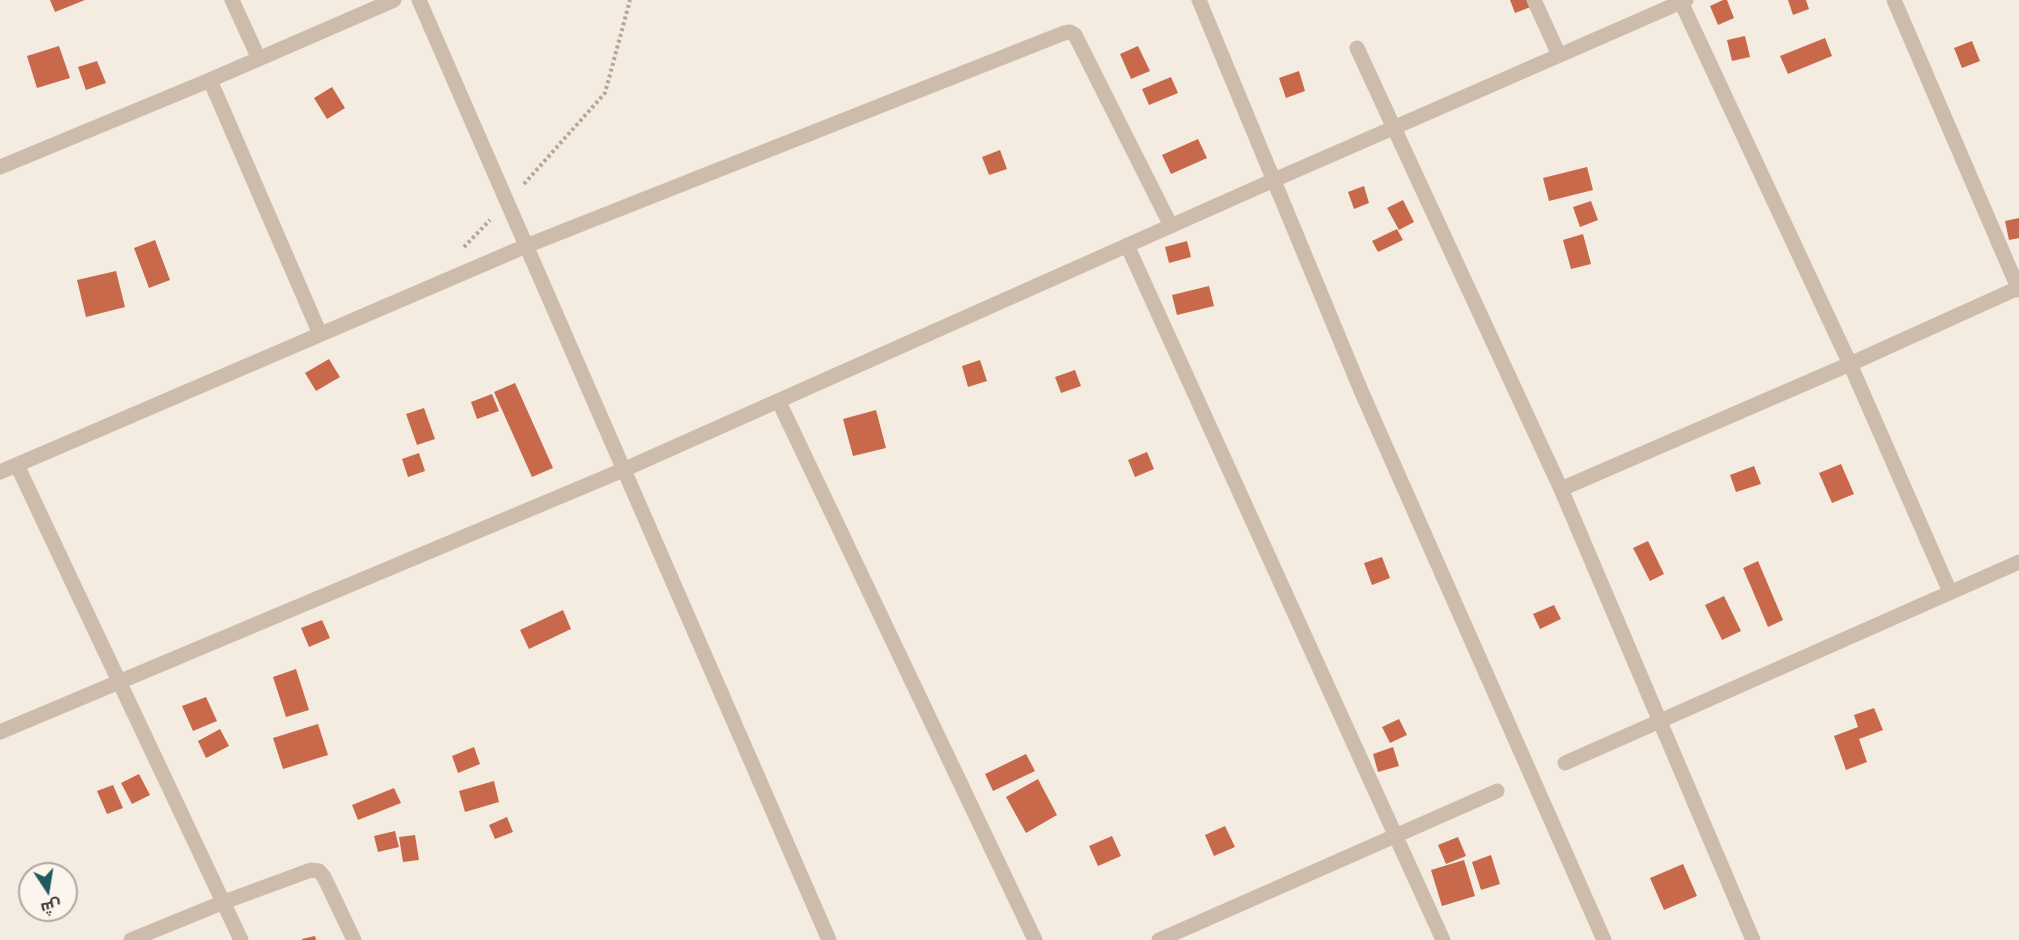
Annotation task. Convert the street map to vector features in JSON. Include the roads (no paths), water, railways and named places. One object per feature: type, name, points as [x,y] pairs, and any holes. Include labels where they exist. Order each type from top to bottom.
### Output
[{"type":"street","points":[[232,0],[259,59]]},
{"type":"street","points":[[0,166],[210,80],[394,0]]},
{"type":"street","points":[[419,0],[829,940]]},
{"type":"street","points":[[1199,0],[1362,393],[1604,940]]},
{"type":"street","points":[[1534,0],[1558,56]]},
{"type":"street","points":[[1561,489],[2019,289],[1894,0]]},
{"type":"street","points":[[0,732],[624,470],[1127,245],[1683,1],[1850,364],[1950,592]]},
{"type":"street","points":[[0,472],[526,246],[1064,33],[1070,32],[1075,35],[1171,226]]},
{"type":"street","points":[[1357,48],[1561,489],[1753,940]]},
{"type":"street","points":[[210,80],[320,334]]},
{"type":"street","points":[[1127,245],[1443,940]]},
{"type":"street","points":[[779,402],[1035,940]]},
{"type":"street","points":[[17,465],[242,940]]},
{"type":"street","points":[[1565,763],[2019,562]]},
{"type":"street","points":[[1159,940],[1497,791]]},
{"type":"street","points":[[131,940],[311,870],[315,870],[324,877],[354,940]]}]
